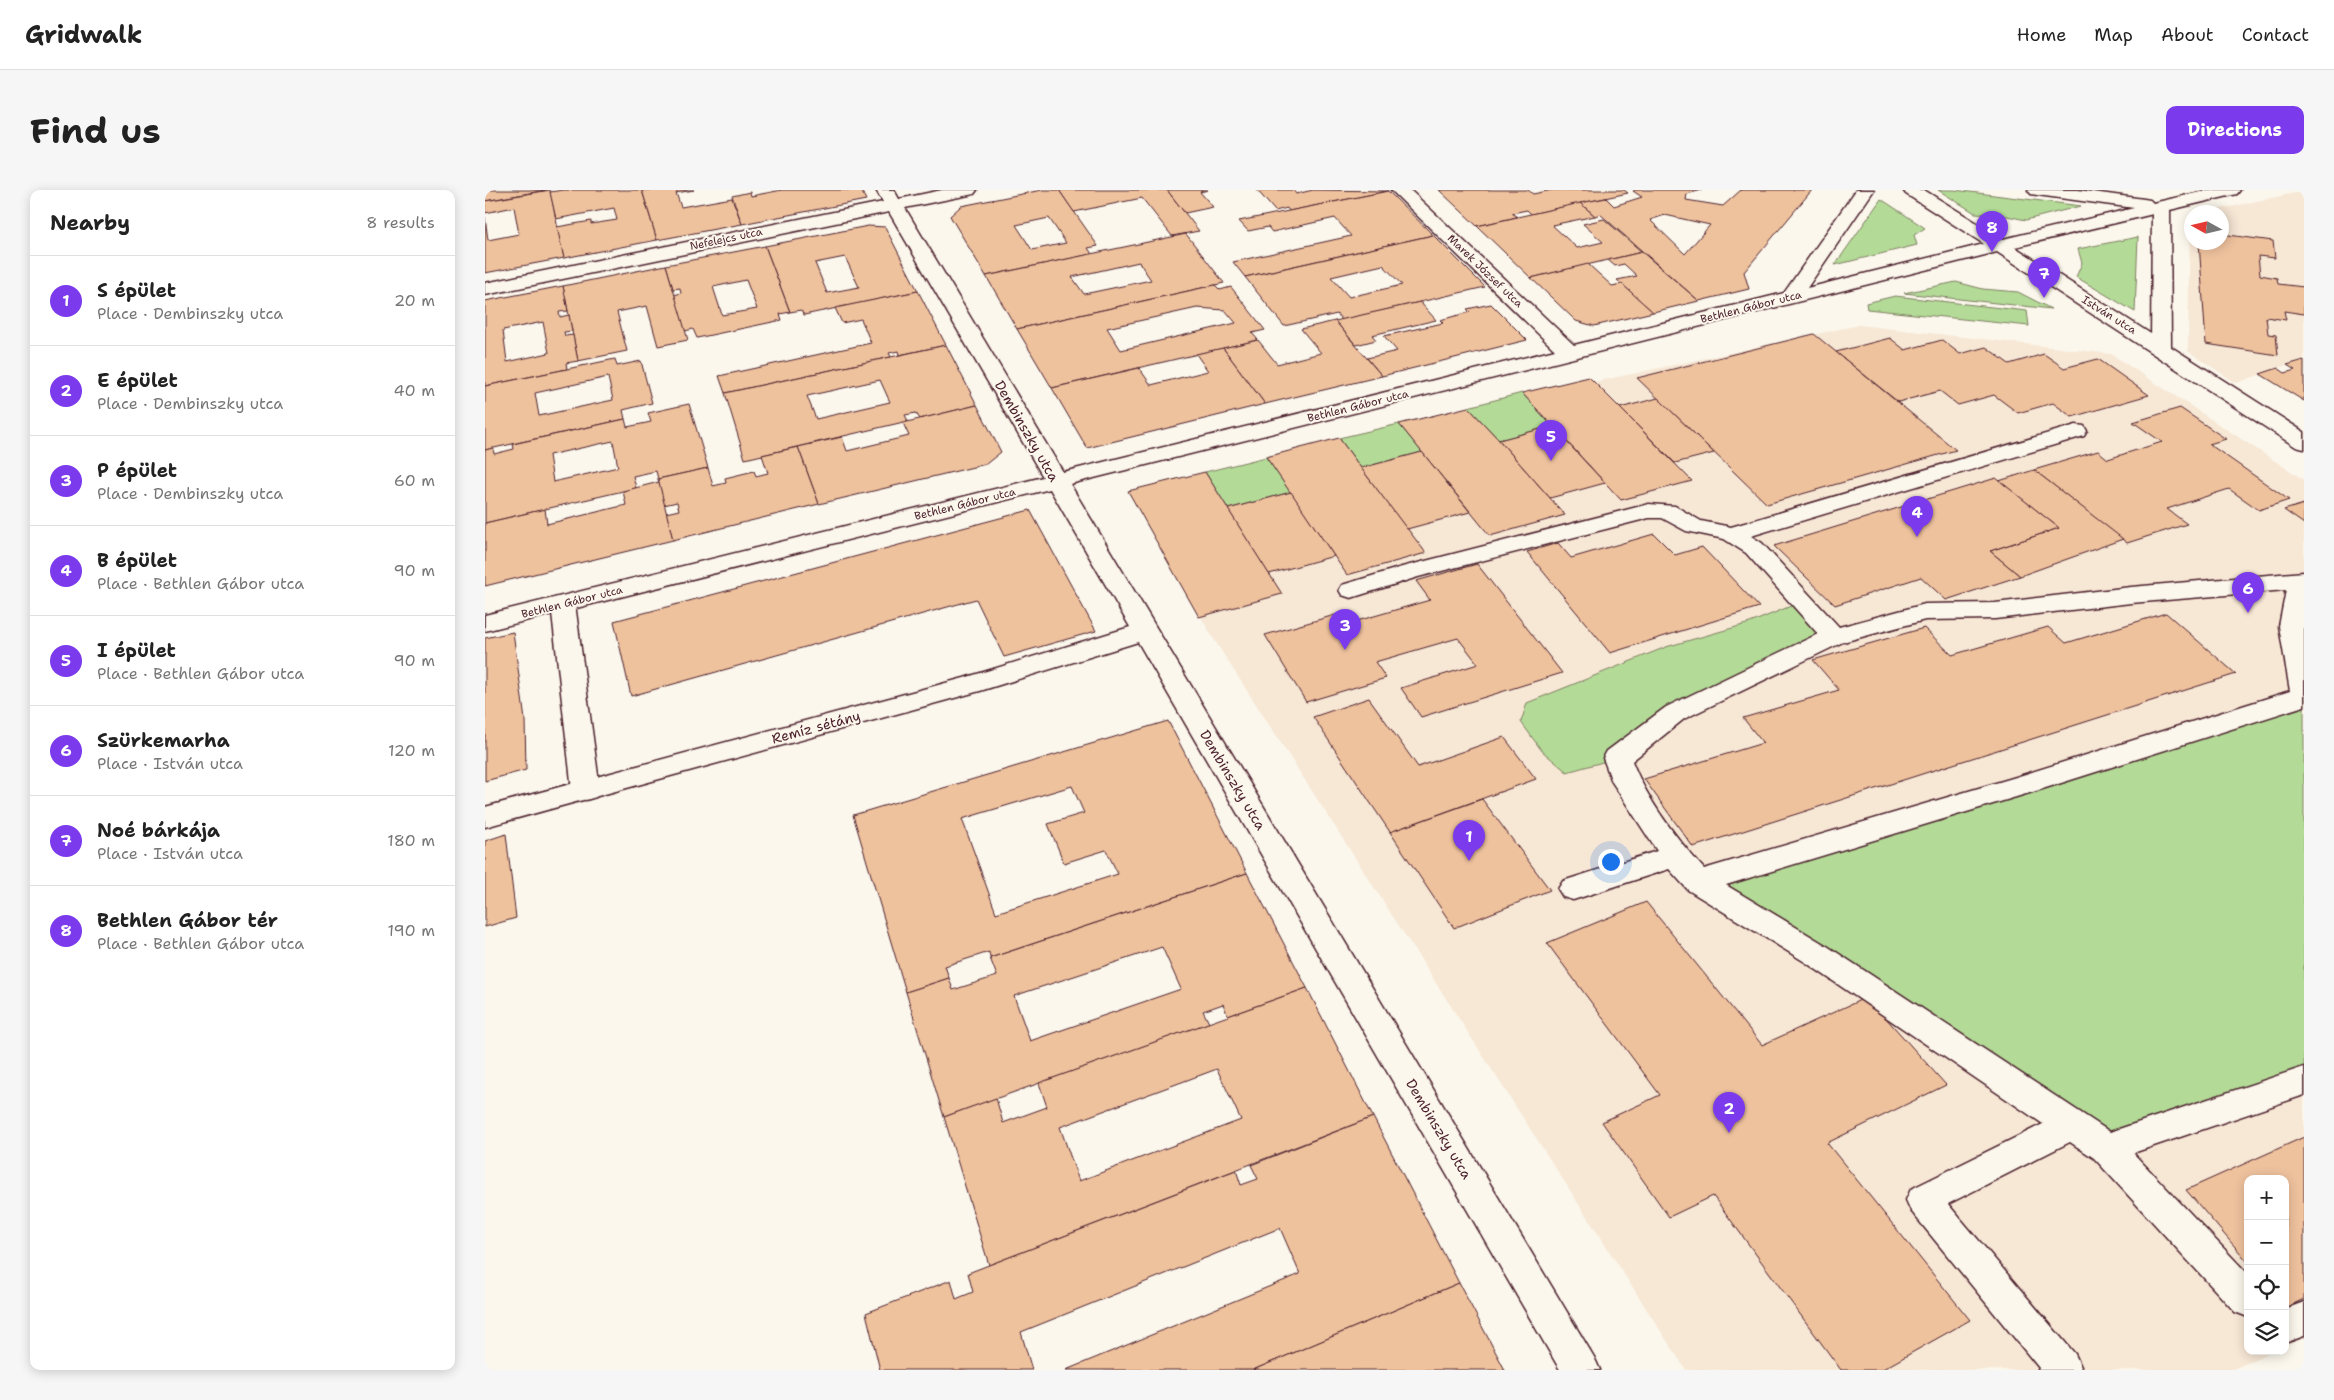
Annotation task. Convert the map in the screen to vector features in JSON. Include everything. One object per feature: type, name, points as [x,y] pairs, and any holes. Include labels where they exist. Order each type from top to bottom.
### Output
[{"type":"street","name":"Nefelejcs utca","points":[[485,288],[890,197],[968,190]]},
{"type":"street","name":"Marek József utca","points":[[1400,190],[1570,353]]},
{"type":"street","points":[[1791,297],[1865,190]]},
{"type":"street","name":"István utca","points":[[1913,190],[1998,246],[2161,348],[2304,442]]},
{"type":"street","points":[[2037,190],[2161,207],[2161,348]]},
{"type":"street","name":"Bethlen Gábor utca","points":[[485,623],[1791,297],[2231,190]]},
{"type":"street","name":"Dembinszky utca","points":[[890,197],[1581,1370]]},
{"type":"street","points":[[1732,534],[2075,431]]},
{"type":"street","points":[[1351,590],[1410,572],[1649,511],[1667,511],[1694,526],[1732,534],[1754,548],[1834,636]]},
{"type":"street","points":[[1698,882],[2026,784],[2303,697],[2291,626],[2302,580],[2131,595],[1995,611],[1925,612],[1834,636],[1675,713],[1617,758],[1627,782],[1675,856],[1698,882],[1816,954],[2106,1148],[2244,1296]]},
{"type":"street","points":[[563,604],[587,790]]},
{"type":"street","name":"Remíz sétány","points":[[485,817],[971,685],[1145,631]]},
{"type":"street","points":[[1573,889],[1675,856]]},
{"type":"street","points":[[2106,1148],[2304,1081]]},
{"type":"street","points":[[2057,1370],[2062,1367],[1923,1200],[2073,1126]]},
{"type":"street","points":[[2289,1325],[2304,1319]]},
{"type":"shaded area","points":[[2304,191],[2304,359],[2236,383],[2188,351],[2189,250],[2229,250],[2229,207]]},
{"type":"shaded area","points":[[1859,325],[2111,354],[2304,480],[2304,1338],[2289,1344],[2289,1175],[2244,1175],[2244,1355],[2264,1355],[2231,1370],[1686,1370],[1215,641],[1128,491],[1399,424]]},
{"type":"green space","points":[[1938,190],[1954,190],[2081,206],[2026,220],[2002,215],[1975,213]]},
{"type":"green space","points":[[1881,199],[1925,228],[1914,235],[1917,245],[1835,265]]},
{"type":"green space","points":[[2138,237],[2135,312],[2076,277],[2082,263],[2078,249]]},
{"type":"green space","points":[[1956,282],[1983,289],[2018,292],[2051,309],[1904,293]]},
{"type":"green space","points":[[1895,296],[2027,311],[2029,326],[1867,309],[1866,303]]},
{"type":"green space","points":[[1522,393],[1552,426],[1499,440],[1468,407]]},
{"type":"green space","points":[[1399,424],[1422,452],[1361,468],[1339,438]]},
{"type":"green space","points":[[1266,457],[1291,492],[1228,509],[1205,472]]},
{"type":"green space","points":[[1803,601],[1834,636],[1675,713],[1617,758],[1567,772],[1542,751],[1521,722],[1527,703],[1666,647],[1750,623]]},
{"type":"green space","points":[[2304,697],[2304,1081],[2106,1148],[1698,882]]},
{"type":"building","points":[[485,190],[546,190],[485,201]]},
{"type":"building","points":[[550,190],[564,258],[485,273],[485,217],[488,240],[519,234],[514,207],[485,213],[485,201]]},
{"type":"building","points":[[563,190],[642,190],[657,240],[564,258],[557,227],[591,221],[591,224],[617,220],[614,208],[556,219],[550,192]]},
{"type":"building","points":[[642,190],[694,190],[676,193],[681,207],[732,198],[742,224],[657,240]]},
{"type":"building","points":[[782,190],[861,190],[866,200],[742,224],[732,196],[750,192],[751,196]]},
{"type":"building","points":[[1042,190],[1059,190],[1098,246],[1088,248],[1092,254],[986,276],[950,216],[961,206]],"holes":[[[1049,218],[1066,243],[1032,250],[1016,225]]]},
{"type":"building","points":[[1059,190],[1167,190],[1199,231],[1172,236],[1142,198],[1074,212]]},
{"type":"building","points":[[1167,190],[1208,190],[1200,192],[1213,207],[1185,213]]},
{"type":"building","points":[[1257,190],[1293,190],[1296,194],[1313,190],[1388,191],[1289,211],[1287,208],[1275,211]]},
{"type":"building","points":[[1439,190],[1528,190],[1533,194],[1552,190],[1624,190],[1628,193],[1531,214],[1527,210],[1512,213],[1517,217],[1477,226]]},
{"type":"building","points":[[1702,190],[1687,194],[1686,200],[1723,206],[1741,190],[1812,190],[1744,272],[1749,289],[1699,301],[1600,214],[1595,216],[1580,203],[1606,198],[1614,206],[1642,197],[1633,191]],"holes":[[[1665,215],[1710,225],[1685,254],[1650,220]]]},
{"type":"building","points":[[1388,191],[1433,235],[1245,277],[1233,262],[1351,236],[1335,218],[1272,232],[1268,227],[1248,231],[1239,221]]},
{"type":"building","points":[[1580,203],[1595,216],[1552,225],[1577,248],[1603,242],[1583,224],[1604,219],[1642,252],[1531,278],[1477,226]]},
{"type":"building","points":[[868,226],[885,227],[918,291],[804,315],[801,310],[790,312],[765,246]],"holes":[[[845,257],[859,287],[827,293],[815,263]]]},
{"type":"building","points":[[1186,234],[1224,283],[1017,329],[986,276]],"holes":[[[1139,262],[1151,280],[1084,294],[1072,277]]]},
{"type":"building","points":[[1433,235],[1485,287],[1342,320],[1337,314],[1284,326],[1245,277]],"holes":[[[1383,265],[1402,285],[1349,297],[1331,277]]]},
{"type":"building","points":[[2229,235],[2273,241],[2275,258],[2258,256],[2260,275],[2277,278],[2278,284],[2304,287],[2304,314],[2284,311],[2286,320],[2266,317],[2268,334],[2276,335],[2278,355],[2206,344],[2200,250],[2229,250]]},
{"type":"building","points":[[765,246],[790,312],[780,314],[782,320],[697,338],[693,329],[685,331],[674,295],[681,293],[680,288],[673,289],[666,265]],"holes":[[[746,280],[757,309],[722,315],[713,287]]]},
{"type":"building","points":[[1642,252],[1699,301],[1653,312],[1617,280],[1637,276],[1624,264],[1615,266],[1608,260]]},
{"type":"building","points":[[1588,264],[1612,286],[1622,284],[1653,312],[1594,326],[1576,321],[1531,278]]},
{"type":"building","points":[[666,265],[688,340],[658,346],[647,306],[617,312],[627,351],[578,361],[563,286]]},
{"type":"building","points":[[1215,285],[1220,290],[1231,287],[1265,330],[1252,333],[1258,340],[1052,388],[1017,329]],"holes":[[[1197,308],[1225,310],[1236,323],[1121,350],[1107,328]]]},
{"type":"building","points":[[563,286],[568,311],[559,312],[560,317],[569,315],[572,331],[564,332],[565,336],[573,335],[578,361],[566,363],[567,369],[485,386],[485,301]],"holes":[[[543,322],[549,353],[507,362],[503,330]]]},
{"type":"building","points":[[918,291],[946,345],[899,355],[898,351],[889,353],[891,357],[725,393],[719,376],[871,343],[861,319],[842,323],[835,308]]},
{"type":"building","points":[[1420,302],[1436,320],[1372,335],[1376,340],[1356,345],[1335,321]]},
{"type":"building","points":[[1491,304],[1527,340],[1382,376],[1367,358],[1397,351],[1384,336],[1443,323],[1440,320],[1470,312],[1467,309]]},
{"type":"building","points":[[1335,321],[1382,376],[1265,404],[1223,348],[1258,340],[1277,364],[1321,353],[1301,329]]},
{"type":"building","points":[[1814,334],[1956,450],[1767,504],[1637,378]]},
{"type":"building","points":[[1890,338],[1905,350],[1942,340],[1960,354],[1986,347],[2009,364],[2044,354],[2064,368],[2098,359],[2149,395],[2072,417],[2053,403],[2018,413],[1994,395],[1958,405],[1940,391],[1898,402],[1836,352]]},
{"type":"building","points":[[946,345],[977,405],[920,419],[916,413],[905,415],[908,421],[745,459],[725,393]],"holes":[[[880,380],[890,402],[816,419],[807,396]]]},
{"type":"building","points":[[1223,348],[1265,404],[1087,448],[1052,388],[1139,368],[1151,385],[1208,371],[1196,354]]},
{"type":"building","points":[[615,359],[617,366],[641,361],[652,403],[623,410],[625,419],[485,450],[485,386]],"holes":[[[608,377],[613,400],[539,416],[535,393]]]},
{"type":"building","points":[[2304,360],[2304,401],[2260,374],[2278,368],[2285,373],[2295,370],[2287,365]]},
{"type":"building","points":[[1589,377],[1692,481],[1621,500],[1522,393]]},
{"type":"building","points":[[1658,398],[1714,453],[1675,463],[1620,408]]},
{"type":"building","points":[[689,404],[708,468],[658,479],[656,471],[633,476],[636,488],[485,523],[485,450],[493,448],[494,454],[514,449],[513,444],[625,419],[627,427],[651,422],[648,413]],"holes":[[[613,441],[618,467],[553,482],[549,455]]]},
{"type":"building","points":[[977,405],[1001,452],[986,464],[819,504],[798,447],[842,437],[847,451],[909,436],[903,423]]},
{"type":"building","points":[[1468,407],[1565,515],[1490,536],[1399,424]]},
{"type":"building","points":[[2180,408],[2226,439],[2209,444],[2289,500],[2259,510],[2229,489],[2167,509],[2187,524],[2127,543],[2034,470],[2098,451],[2108,459],[2162,442],[2133,422]]},
{"type":"building","points":[[1552,426],[1605,483],[1550,498],[1499,440]]},
{"type":"building","points":[[1339,438],[1426,553],[1347,575],[1266,457]]},
{"type":"building","points":[[798,447],[819,504],[673,540],[666,513],[679,510],[677,502],[664,505],[658,479],[708,468],[713,486],[726,483],[725,478],[754,471],[756,476],[768,473],[762,455]]},
{"type":"building","points":[[1422,452],[1470,512],[1407,529],[1361,468]]},
{"type":"building","points":[[2034,470],[2123,539],[2020,576],[1990,551],[2059,528],[1999,481]]},
{"type":"building","points":[[1205,472],[1282,594],[1199,617],[1128,491]]},
{"type":"building","points":[[1996,478],[2059,528],[1990,551],[2020,576],[1946,600],[1921,577],[1835,605],[1774,546]]},
{"type":"building","points":[[659,482],[673,540],[485,586],[485,523],[545,509],[547,524],[626,505],[623,491]]},
{"type":"building","points":[[1291,492],[1334,556],[1269,574],[1228,509]]},
{"type":"building","points":[[2304,504],[2304,524],[2284,510]]},
{"type":"building","points":[[1030,510],[1096,631],[1004,657],[976,599],[631,696],[614,621]]},
{"type":"building","points":[[1654,534],[1675,555],[1702,547],[1759,607],[1610,653],[1527,552],[1558,543],[1571,558]]},
{"type":"building","points":[[1477,564],[1562,673],[1421,717],[1401,688],[1478,664],[1458,638],[1375,662],[1386,678],[1306,702],[1265,635],[1342,613],[1350,623],[1430,600],[1416,581]]},
{"type":"building","points":[[2166,613],[2236,674],[1693,847],[1644,779],[1763,743],[1743,718],[1839,690],[1813,660],[1924,628],[1952,655],[2048,627],[2066,643]]},
{"type":"building","points":[[513,632],[525,720],[526,770],[485,781],[485,638]]},
{"type":"building","points":[[1369,698],[1418,767],[1504,737],[1536,779],[1390,832],[1313,717]]},
{"type":"building","points":[[1168,721],[1247,873],[990,958],[989,952],[945,966],[949,978],[906,992],[853,815]],"holes":[[[1072,786],[1084,813],[1048,824],[1064,863],[1106,850],[1118,874],[996,913],[962,819]]]},
{"type":"building","points":[[1482,799],[1550,890],[1454,928],[1390,832]]},
{"type":"building","points":[[506,834],[516,918],[485,927],[485,841]]},
{"type":"building","points":[[1247,873],[1307,988],[1228,1016],[1223,1004],[1203,1011],[1209,1023],[944,1117],[906,992],[949,978],[953,990],[997,976],[990,958]],"holes":[[[1162,947],[1181,989],[1030,1041],[1014,996]]]},
{"type":"building","points":[[1646,902],[1762,1045],[1867,997],[1946,1085],[1827,1143],[1970,1320],[1881,1370],[1841,1370],[1713,1196],[1669,1217],[1602,1122],[1660,1095],[1547,943]]},
{"type":"building","points":[[1307,988],[1373,1117],[989,1265],[944,1117],[996,1098],[1003,1123],[1047,1107],[1039,1083]],"holes":[[[1217,1069],[1241,1120],[1079,1181],[1060,1127]]]},
{"type":"building","points":[[1373,1117],[1459,1283],[1253,1370],[1066,1370],[1300,1274],[1280,1228],[1021,1332],[1032,1370],[880,1370],[866,1313],[951,1280],[956,1299],[973,1292],[968,1273],[1236,1170],[1241,1185],[1258,1179],[1251,1165]]},
{"type":"building","points":[[2304,1137],[2304,1299],[2289,1306],[2289,1175],[2244,1175],[2244,1257],[2186,1190]]},
{"type":"building","points":[[1459,1283],[1505,1370],[1253,1370]]},
{"type":"place","name":"Bethlen Gábor tér","points":[[1992,252]]},
{"type":"place","name":"Noé bárkája","points":[[2044,298]]},
{"type":"place","name":"I épület","points":[[1551,461]]},
{"type":"place","name":"B épület","points":[[1917,537]]},
{"type":"place","name":"Szürkemarha","points":[[2248,613]]},
{"type":"place","name":"P épület","points":[[1345,650]]},
{"type":"place","name":"S épület","points":[[1469,861]]},
{"type":"place","name":"E épület","points":[[1729,1133]]}]
